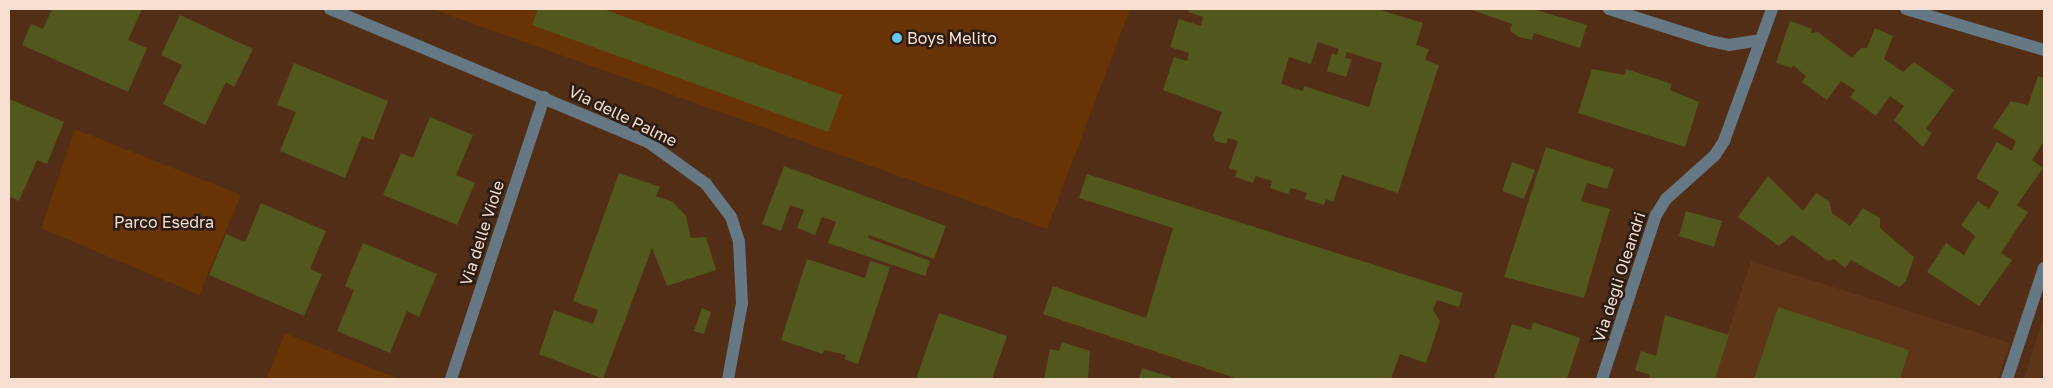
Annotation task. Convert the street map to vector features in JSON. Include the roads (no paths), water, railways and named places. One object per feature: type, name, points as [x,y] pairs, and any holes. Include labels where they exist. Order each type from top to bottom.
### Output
[{"type":"street","name":"Via delle Palme","points":[[330,9],[544,97],[663,151],[692,172],[721,201],[739,242],[742,270],[738,337],[728,379]]},
{"type":"street","points":[[1610,9],[1720,43],[1746,45],[1760,40]]},
{"type":"street","name":"Via degli Oleandri","points":[[1602,379],[1656,215],[1666,199],[1714,155],[1724,141],[1772,9]]},
{"type":"street","points":[[1906,9],[2044,50]]},
{"type":"street","name":"Via delle Viole","points":[[451,379],[544,97]]},
{"type":"street","points":[[2007,379],[2044,268]]},
{"type":"place","name":"Boys Melito","points":[[897,38]]},
{"type":"park label","name":"Parco Esedra","points":[[164,222]]}]
